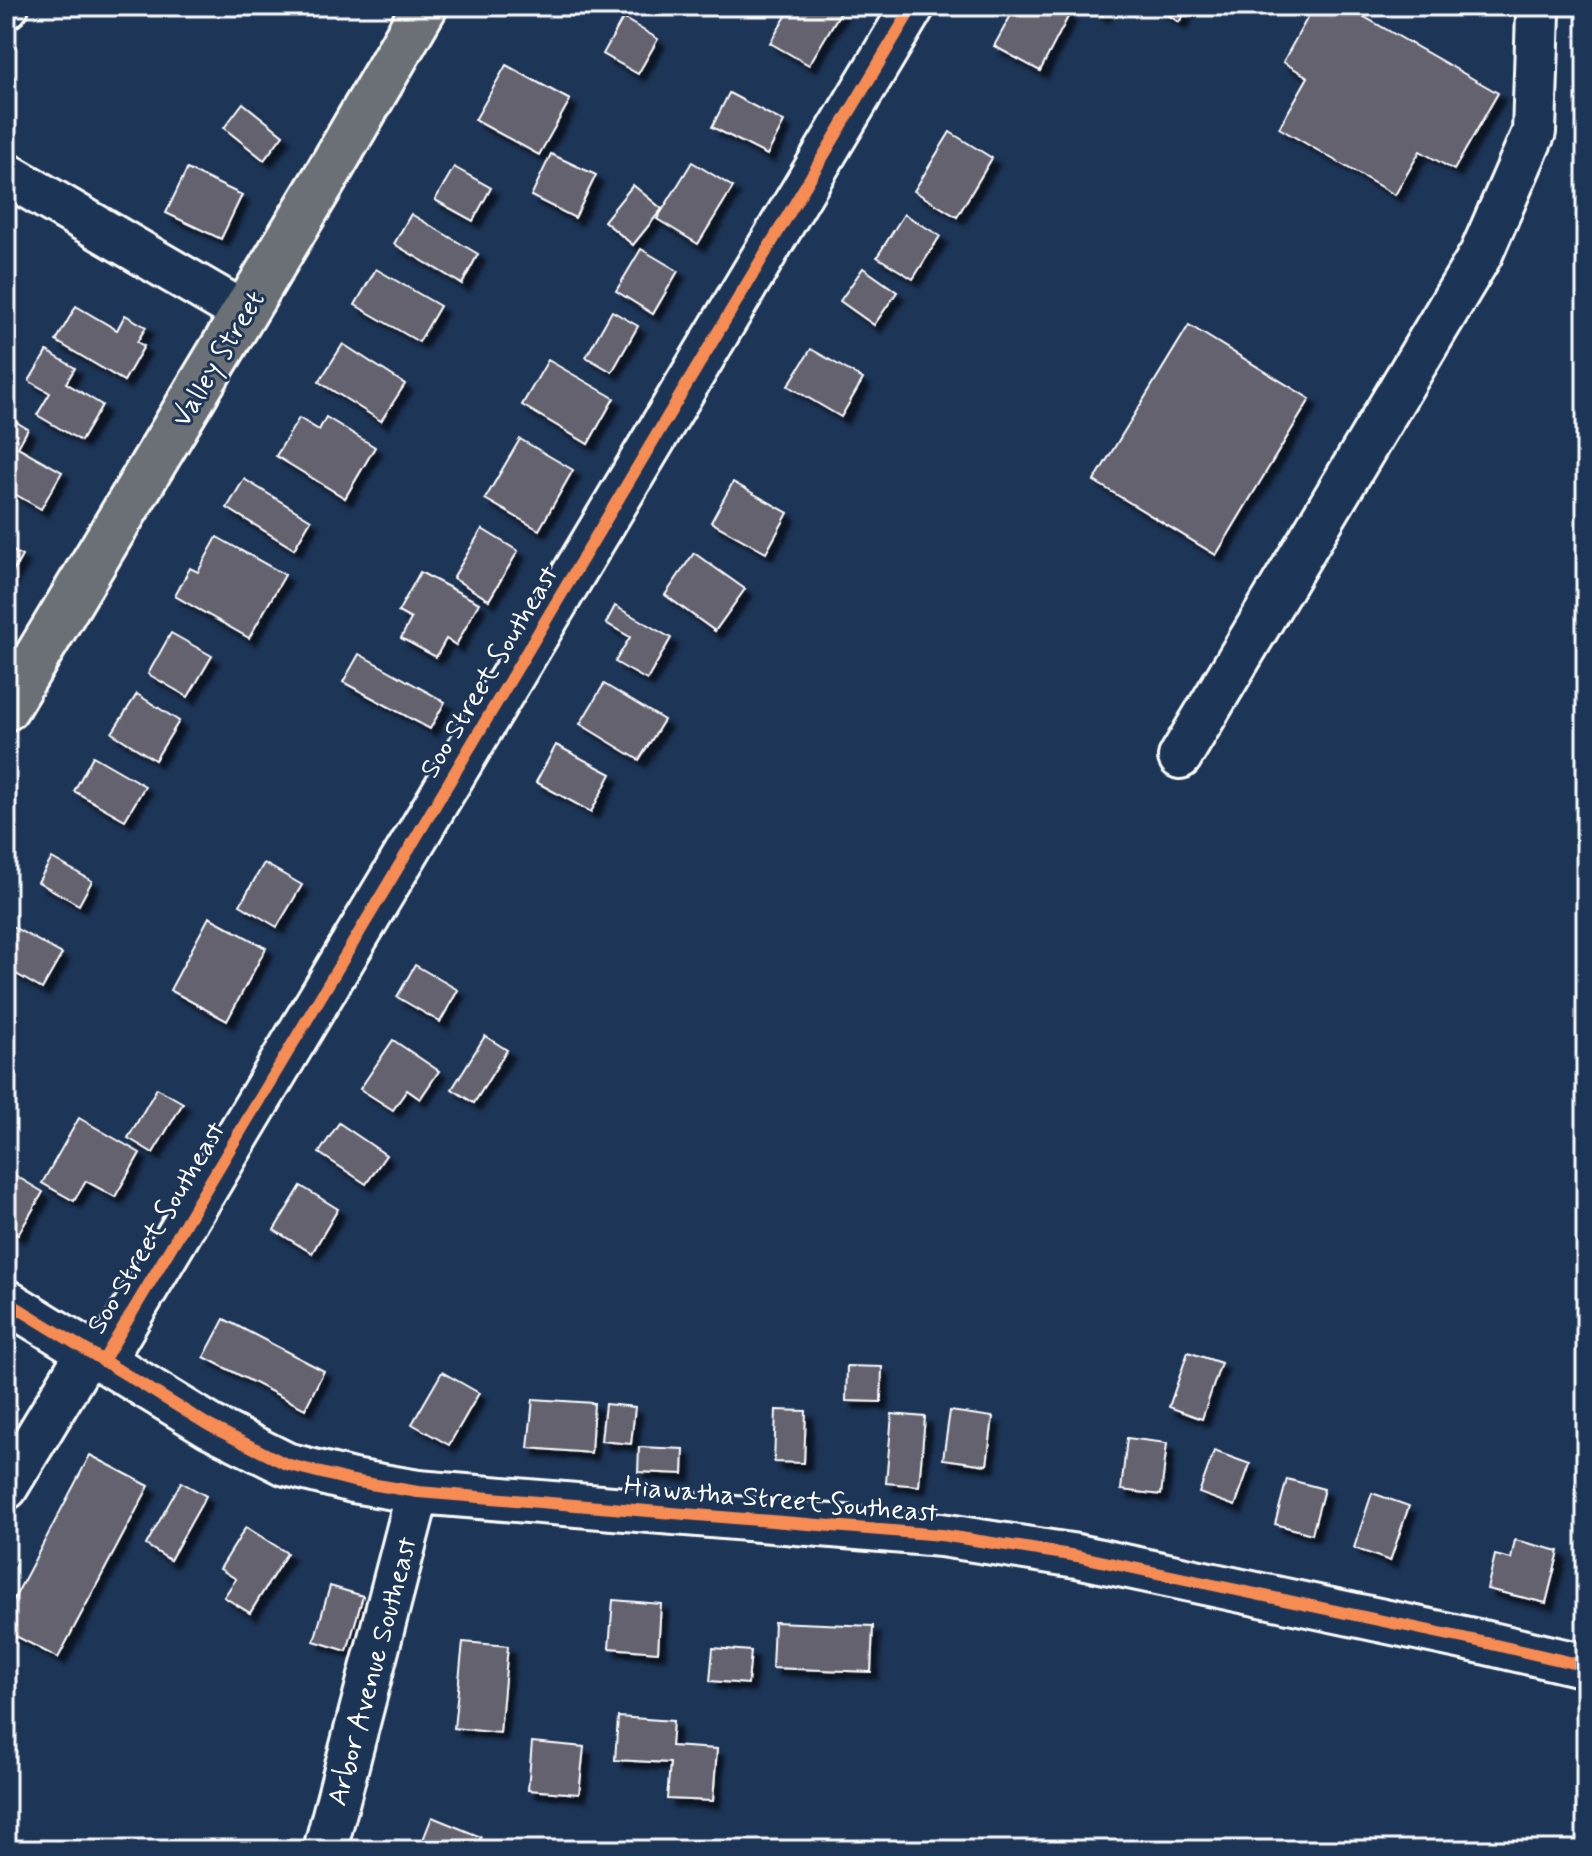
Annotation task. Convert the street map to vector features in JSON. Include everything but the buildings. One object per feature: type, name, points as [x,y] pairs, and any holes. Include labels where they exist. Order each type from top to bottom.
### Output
[{"type":"main road","name":"Valley Street","points":[[6,708],[425,6]]},
{"type":"street","name":"Soo Street Southeast","points":[[6,1488],[96,1356],[913,6]]},
{"type":"street","points":[[1180,757],[1481,254],[1534,132],[1536,6]]},
{"type":"street","points":[[6,174],[244,313]]},
{"type":"street","name":"Hiawatha Street Southeast","points":[[6,1301],[210,1426],[286,1464],[353,1481],[418,1492],[941,1535],[1077,1556],[1586,1666]]},
{"type":"street","name":"Arbor Avenue Southeast","points":[[325,1850],[418,1492]]},
{"type":"cycle path","points":[[103,1361],[913,6]]},
{"type":"cycle path","points":[[6,1301],[210,1426],[286,1464],[353,1481],[418,1492],[941,1535],[1077,1556],[1586,1666]]}]
